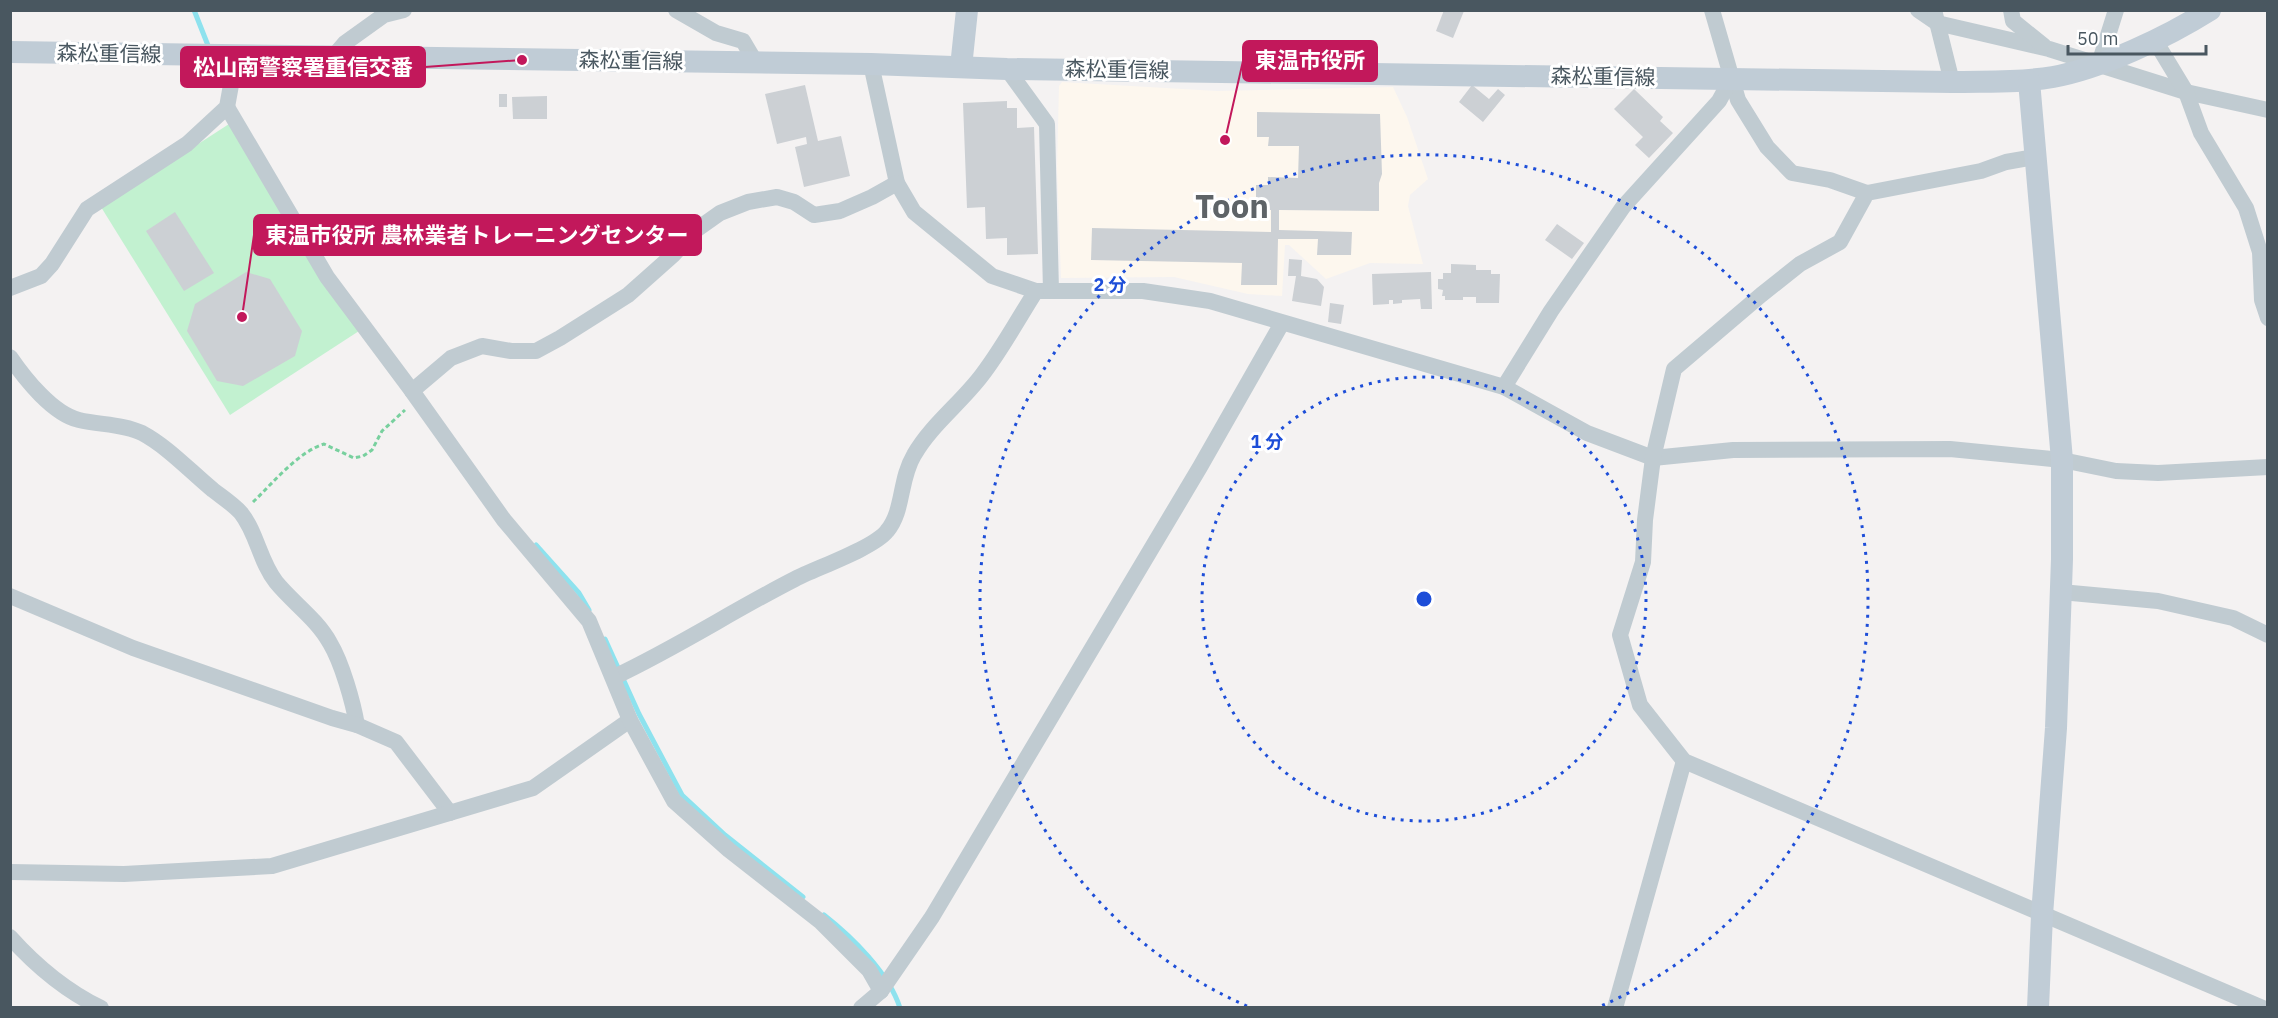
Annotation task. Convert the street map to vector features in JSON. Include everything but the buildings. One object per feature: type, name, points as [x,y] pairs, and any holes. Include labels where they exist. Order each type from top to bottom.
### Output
[{"type":"main road","points":[[961,67],[967,10]]},
{"type":"main road","name":"森松重信線","points":[[10,52],[870,64],[1007,69],[1952,82],[2029,81],[2055,77],[2099,64],[2210,10]]},
{"type":"main road","points":[[2029,81],[2062,460],[2061,592],[2056,728],[2042,915],[2038,1008]]},
{"type":"street","points":[[333,57],[345,43],[384,15],[404,10]]},
{"type":"street","points":[[676,10],[716,33],[743,40],[756,63]]},
{"type":"street","points":[[1712,10],[1738,100],[1767,147],[1792,173],[1830,180],[1867,193],[1981,171],[2007,162],[2036,157]]},
{"type":"street","points":[[1918,10],[2186,92],[2268,110]]},
{"type":"street","points":[[2011,10],[2013,21],[2049,50]]},
{"type":"street","points":[[2099,64],[2116,10]]},
{"type":"street","points":[[1935,17],[1952,82]]},
{"type":"street","points":[[2154,39],[2186,92],[2201,133],[2246,208],[2260,252],[2262,300],[2268,318]]},
{"type":"street","points":[[10,288],[41,276],[52,264],[87,209],[187,144],[227,107],[231,85],[231,56]]},
{"type":"street","points":[[870,64],[897,183],[914,212],[992,276],[1044,291],[1143,291],[1210,301],[1504,387],[1587,433],[1653,458],[1732,450],[1950,449],[2062,460],[2116,471],[2158,473],[2268,467]]},
{"type":"street","points":[[614,677],[655,658],[793,580],[874,542],[887,532],[899,508],[903,478],[915,452],[923,440],[982,375],[1044,291],[1047,124],[1007,69]]},
{"type":"street","points":[[1504,387],[1551,310],[1623,207],[1719,101],[1731,79]]},
{"type":"street","points":[[227,107],[327,277],[416,395],[504,520],[589,621],[630,720],[674,801],[729,850],[821,922],[869,970],[880,992]]},
{"type":"street","points":[[416,395],[451,358],[482,346],[511,351],[536,351],[560,338],[628,295],[673,255],[696,230],[720,213],[748,202],[777,197],[794,202],[814,215],[840,211],[897,183]]},
{"type":"street","points":[[1867,193],[1840,242],[1792,270],[1674,369],[1653,458],[1645,520],[1643,561],[1620,635],[1640,705],[1684,761],[2263,1008]]},
{"type":"street","points":[[861,1008],[880,992],[932,917],[1200,467],[1282,322]]},
{"type":"street","points":[[10,357],[20,372],[63,414],[78,420],[130,429],[142,434],[159,445],[241,513],[275,581],[311,618],[331,643],[353,702],[357,725]]},
{"type":"street","points":[[2061,592],[2158,601],[2233,618],[2268,635]]},
{"type":"street","points":[[10,596],[133,648],[357,725],[396,742],[450,813]]},
{"type":"street","points":[[10,872],[124,874],[272,866],[533,788],[630,720]]},
{"type":"street","points":[[1615,1008],[1684,761]]},
{"type":"street","points":[[10,937],[53,979],[101,1008]]},
{"type":"path","points":[[241,513],[305,452],[316,446],[324,444],[354,458],[363,456],[372,450],[382,431],[416,395]]},
{"type":"shaded area","points":[[1062,82],[1217,91],[1393,87],[1407,117],[1428,179],[1410,195],[1408,206],[1423,264],[1370,263],[1326,279],[1289,245],[1285,245],[1282,296],[1248,294],[1174,277],[1061,278],[1057,168],[1059,86]]},
{"type":"green space","points":[[229,124],[359,331],[230,415],[101,207]]},
{"type":"waterway","points":[[194,10],[209,48]]},
{"type":"waterway","points":[[215,62],[225,83]]},
{"type":"waterway","points":[[536,545],[579,593],[589,610]]},
{"type":"waterway","points":[[605,639],[639,714],[682,795],[725,835],[803,897]]},
{"type":"waterway","points":[[824,915],[846,934],[879,969],[900,1008]]},
{"type":"place","name":"松山南警察署重信交番","points":[[522,60]]},
{"type":"place","name":"東温市役所","points":[[1225,140]]},
{"type":"place","name":"東温市役所 農林業者トレーニングセンター","points":[[242,317]]},
{"type":"district","name":"Toon","points":[[1232,206]]}]
